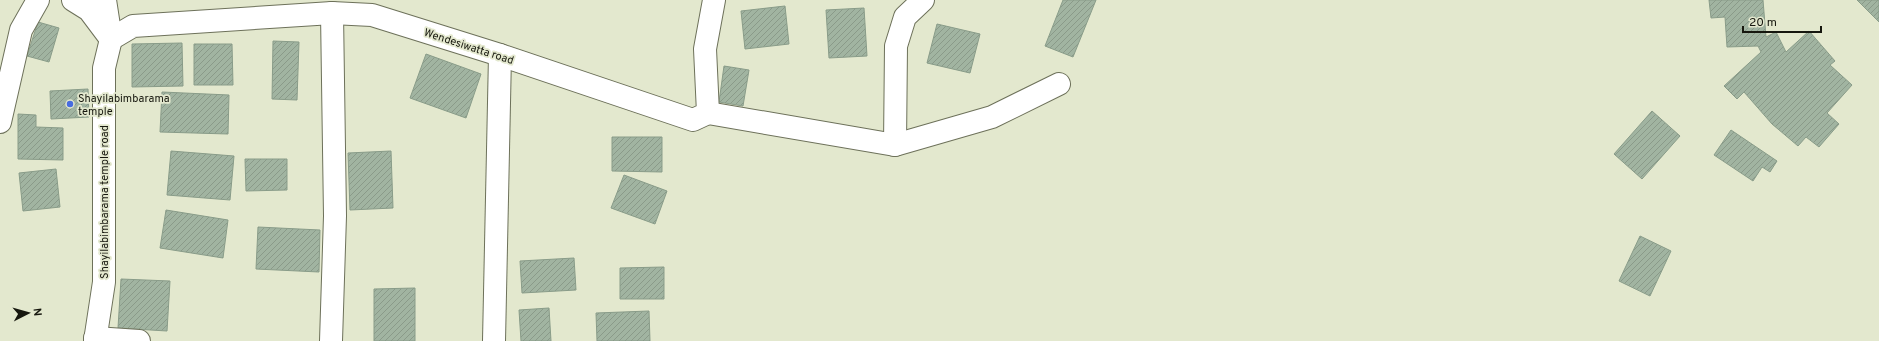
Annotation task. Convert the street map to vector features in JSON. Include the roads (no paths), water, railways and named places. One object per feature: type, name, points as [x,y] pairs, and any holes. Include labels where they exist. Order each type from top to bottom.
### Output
[{"type":"street","points":[[0,122],[21,30],[38,0]]},
{"type":"street","points":[[73,0],[89,10],[111,39]]},
{"type":"street","points":[[105,0],[111,39]]},
{"type":"street","points":[[714,0],[706,49],[708,113],[894,145],[992,117],[1059,84]]},
{"type":"street","points":[[894,145],[896,46],[905,17],[923,0]]},
{"type":"street","points":[[331,341],[335,216],[332,13]]},
{"type":"street","name":"Wendesiwatta road","points":[[111,39],[133,26],[332,13],[372,15],[500,55],[693,120],[708,113]]},
{"type":"street","name":"Shayilabimbarama temple road","points":[[95,339],[104,282],[104,68],[111,39]]},
{"type":"street","points":[[494,341],[500,55]]},
{"type":"street","points":[[95,339],[139,341]]},
{"type":"place","name":"Shayilabimbarama temple","points":[[70,104]]}]
